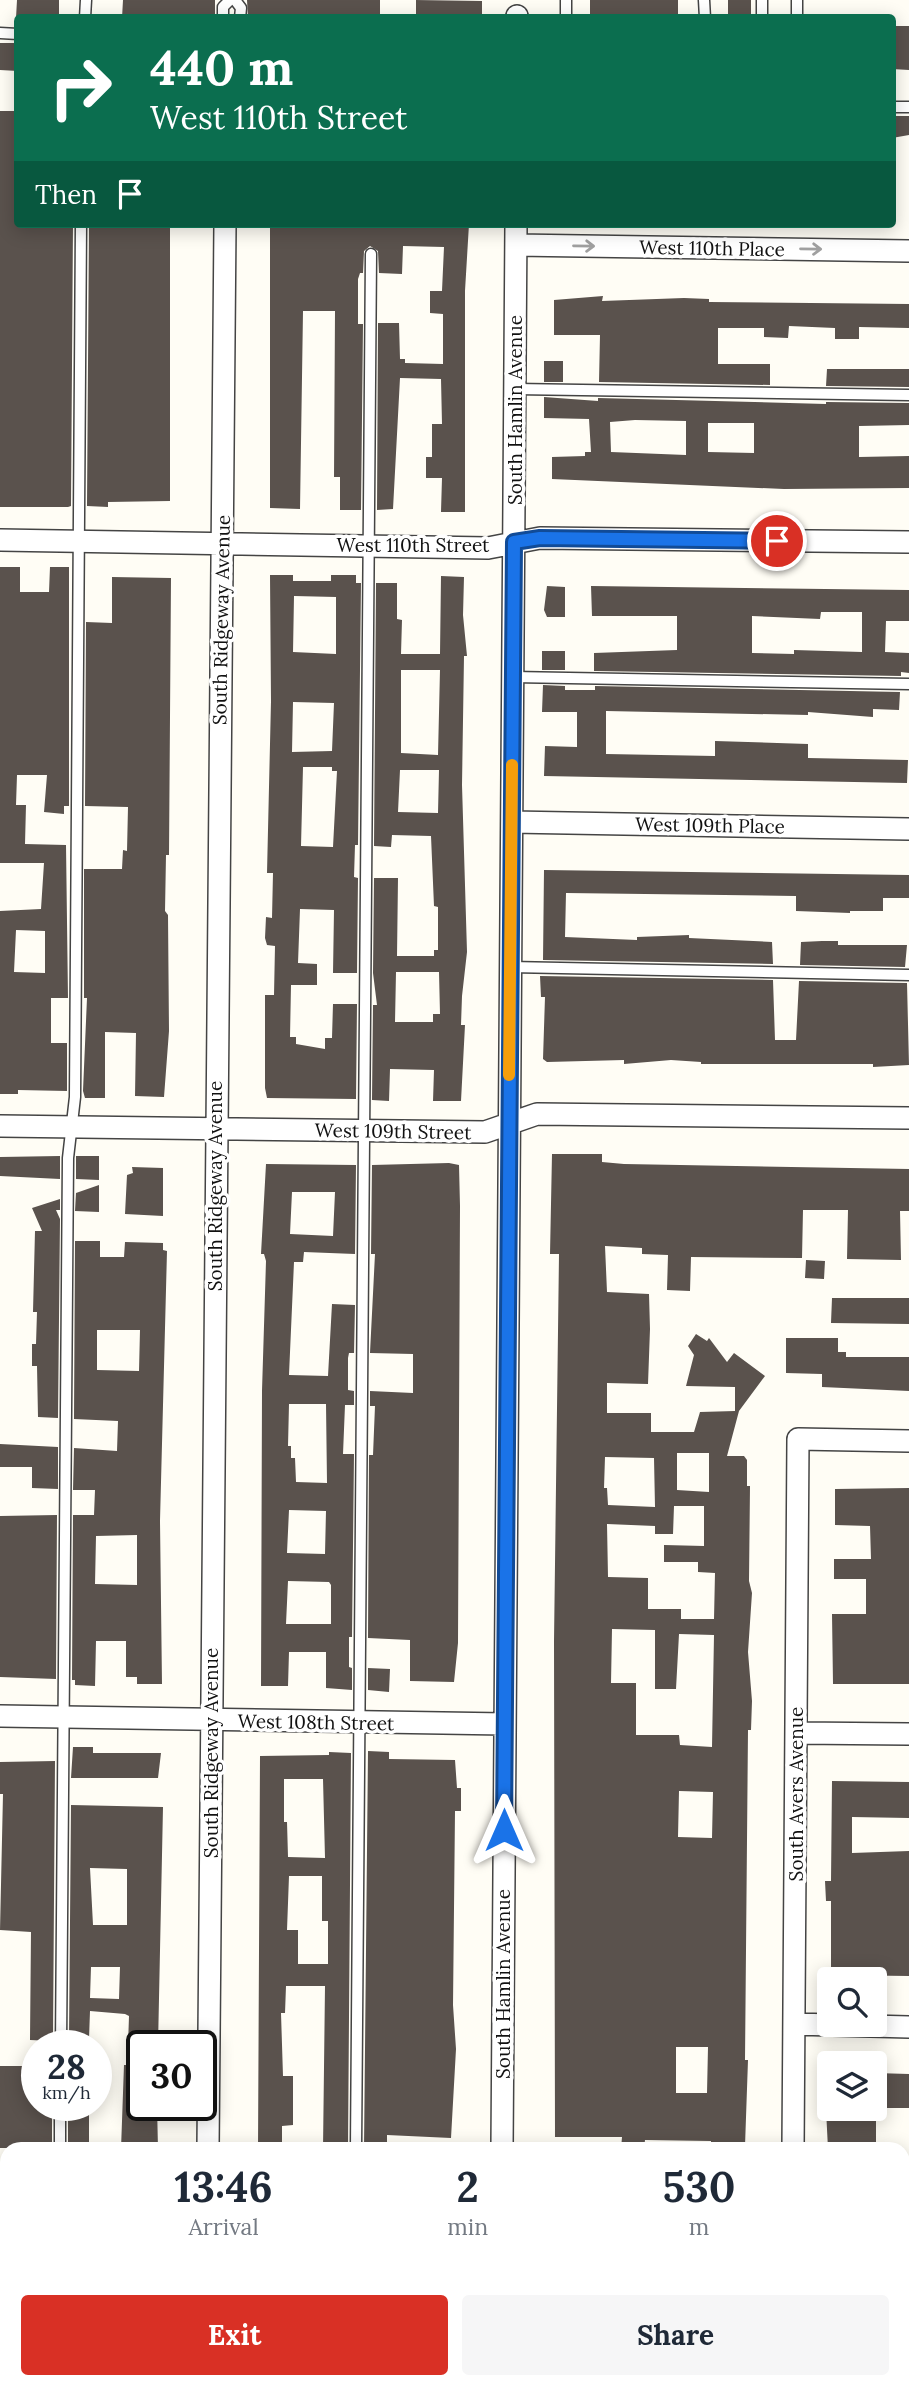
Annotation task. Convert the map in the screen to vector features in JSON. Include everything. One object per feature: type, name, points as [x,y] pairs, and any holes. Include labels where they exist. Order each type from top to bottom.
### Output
[{"type":"street","name":"South Ridgeway Avenue","points":[[208,2142],[225,228]]},
{"type":"street","name":"West 110th Place","points":[[516,234],[909,251]]},
{"type":"street","name":"South Hamlin Avenue","points":[[502,2142],[516,234]]},
{"type":"street","name":"West 110th Street","points":[[0,540],[488,548],[540,538],[909,542]]},
{"type":"street","name":"West 109th Place","points":[[512,822],[909,829]]},
{"type":"street","name":"West 109th Street","points":[[0,1126],[485,1132],[537,1114],[909,1118]]},
{"type":"street","name":"South Avers Avenue","points":[[793,2142],[798,1439],[909,1441]]},
{"type":"street","name":"West 108th Street","points":[[0,1716],[505,1724]]},
{"type":"street","points":[[796,1733],[909,1734]]},
{"type":"street","points":[[794,2024],[909,2027]]},
{"type":"lane","points":[[223,14],[223,7],[232,0],[241,8],[240,14]]},
{"type":"lane","points":[[61,2030],[68,1158],[75,1097],[81,228]]},
{"type":"lane","points":[[356,2142],[371,254]]},
{"type":"lane","points":[[515,389],[909,395]]},
{"type":"lane","points":[[513,677],[909,684]]},
{"type":"lane","points":[[510,967],[909,975]]},
{"type":"lane","points":[[60,2121],[60,2142]]},
{"type":"building","points":[[17,0],[59,0],[59,14],[16,14]]},
{"type":"building","points":[[123,0],[215,0],[215,14],[122,14]]},
{"type":"building","points":[[247,0],[380,0],[380,14],[248,14]]},
{"type":"building","points":[[416,0],[482,1],[482,14],[416,14]]},
{"type":"building","points":[[590,0],[678,0],[678,14],[590,14]]},
{"type":"building","points":[[728,0],[751,0],[751,14],[728,14]]},
{"type":"building","points":[[896,26],[909,26],[909,70],[896,69]]},
{"type":"building","points":[[0,43],[14,43],[14,71],[0,70]]},
{"type":"building","points":[[0,111],[14,111],[14,228],[73,228],[71,506],[0,507]]},
{"type":"building","points":[[896,116],[909,116],[909,135],[896,137]]},
{"type":"building","points":[[89,228],[170,228],[170,501],[108,502],[108,507],[87,506]]},
{"type":"building","points":[[270,228],[469,228],[465,291],[465,512],[441,512],[442,478],[426,478],[426,457],[432,457],[432,424],[442,424],[441,379],[400,378],[393,509],[377,510],[378,323],[399,323],[400,359],[405,359],[405,363],[443,364],[443,314],[430,313],[430,291],[442,291],[444,247],[403,246],[402,274],[379,273],[378,251],[370,246],[364,251],[363,273],[360,273],[358,279],[358,324],[363,324],[361,510],[340,510],[340,477],[334,477],[335,311],[303,311],[300,509],[270,508]]},
{"type":"building","points":[[603,296],[602,301],[684,298],[709,299],[709,302],[909,304],[909,328],[859,327],[859,339],[835,339],[835,328],[789,326],[788,338],[764,337],[764,328],[718,328],[718,364],[770,364],[770,385],[599,382],[600,335],[554,335],[554,300]]},
{"type":"building","points":[[544,361],[563,361],[563,382],[544,382]]},
{"type":"building","points":[[827,369],[909,369],[909,387],[826,386]]},
{"type":"building","points":[[544,397],[598,401],[598,398],[826,404],[909,403],[909,425],[859,426],[859,457],[909,456],[909,488],[784,489],[552,479],[552,457],[585,456],[585,452],[591,452],[589,419],[544,418]],"holes":[[[686,421],[686,455],[611,452],[610,422]],[[708,423],[754,423],[754,453],[708,452]]]},
{"type":"building","points":[[0,567],[20,567],[20,592],[49,592],[50,567],[69,567],[69,806],[64,806],[64,814],[44,812],[47,775],[17,775],[16,805],[26,805],[25,844],[66,845],[68,998],[51,998],[51,1043],[67,1043],[67,1091],[18,1090],[18,1094],[0,1094],[0,911],[41,909],[44,863],[0,863]],"holes":[[[16,930],[45,931],[45,973],[14,972]]]},
{"type":"building","points":[[270,575],[293,575],[293,581],[331,581],[331,575],[356,575],[356,583],[361,583],[358,845],[355,845],[354,877],[358,878],[357,973],[333,973],[334,910],[300,909],[298,963],[317,964],[317,985],[291,985],[290,1037],[296,1037],[296,1044],[325,1049],[325,1038],[332,1038],[333,1004],[357,1004],[356,1099],[267,1098],[265,995],[274,995],[275,946],[267,945],[265,938],[266,917],[272,918],[273,873],[267,873],[271,701]],"holes":[[[294,596],[336,597],[336,654],[293,652]],[[293,702],[334,703],[332,751],[292,752]],[[303,767],[332,767],[332,771],[337,771],[333,847],[301,846]]]},
{"type":"building","points":[[441,576],[464,577],[463,615],[467,656],[464,656],[462,785],[467,952],[462,996],[461,1025],[465,1025],[461,1101],[433,1101],[434,1070],[390,1069],[389,1101],[372,1100],[373,1005],[377,1005],[373,973],[374,878],[398,878],[397,956],[434,956],[434,950],[438,950],[438,907],[434,906],[431,836],[392,835],[391,847],[374,846],[376,583],[397,583],[397,619],[402,620],[401,654],[440,654]],"holes":[[[401,670],[440,670],[438,755],[401,753]],[[400,770],[439,770],[438,813],[398,812]],[[396,972],[439,972],[440,1014],[433,1014],[433,1022],[395,1022]]]},
{"type":"building","points":[[112,577],[171,578],[169,855],[166,855],[165,911],[168,915],[169,1031],[164,1097],[135,1096],[136,1033],[105,1032],[105,1098],[85,1098],[83,1091],[87,998],[84,998],[84,869],[122,869],[123,850],[127,851],[128,807],[85,806],[86,622],[112,623]]},
{"type":"building","points":[[547,586],[565,587],[565,617],[547,617],[544,610]]},
{"type":"building","points":[[591,586],[909,590],[909,621],[886,621],[885,652],[909,653],[909,673],[901,672],[901,676],[594,671],[594,653],[677,650],[677,616],[592,616]],"holes":[[[821,612],[862,612],[862,652],[794,650],[794,654],[752,653],[752,616],[820,619]]]},
{"type":"building","points":[[542,651],[565,651],[565,670],[542,670]]},
{"type":"building","points":[[543,685],[565,686],[565,690],[595,690],[595,686],[900,692],[899,710],[873,709],[873,717],[808,712],[808,715],[606,711],[606,754],[715,756],[715,741],[808,744],[808,758],[908,760],[907,783],[544,776],[545,746],[577,747],[577,712],[542,712]]},
{"type":"building","points":[[544,870],[909,875],[909,898],[883,898],[883,911],[850,913],[796,911],[796,896],[566,893],[565,937],[637,940],[637,937],[689,935],[689,938],[772,942],[773,964],[543,960]]},
{"type":"building","points":[[838,941],[838,945],[907,945],[905,967],[800,965],[801,942]]},
{"type":"building","points":[[540,976],[773,980],[775,1040],[796,1040],[799,981],[907,983],[909,1065],[873,1067],[873,1064],[701,1064],[671,1060],[624,1064],[624,1060],[547,1062],[543,1059],[545,997],[541,997]]},
{"type":"building","points":[[552,1154],[602,1154],[602,1162],[624,1164],[909,1169],[909,1211],[900,1211],[901,1260],[847,1259],[848,1210],[803,1210],[802,1258],[691,1257],[690,1291],[667,1290],[668,1255],[642,1254],[642,1248],[605,1246],[607,1292],[649,1294],[650,1329],[648,1384],[607,1383],[607,1413],[651,1413],[651,1432],[694,1432],[700,1412],[735,1411],[735,1387],[686,1386],[694,1355],[688,1346],[696,1334],[707,1341],[709,1338],[727,1362],[734,1353],[765,1376],[739,1411],[727,1456],[744,1456],[747,1460],[747,1486],[750,1486],[749,1581],[752,1593],[748,1652],[752,1701],[751,1730],[748,1730],[745,2060],[748,2060],[745,2142],[622,2142],[622,2137],[555,2137],[554,1642],[559,1254],[550,1254]],"holes":[[[677,1453],[709,1453],[709,1492],[677,1490]],[[605,1457],[654,1458],[655,1507],[608,1505],[607,1488],[604,1488]],[[674,1506],[704,1506],[704,1546],[664,1545],[664,1562],[698,1562],[698,1572],[715,1573],[714,1619],[681,1619],[681,1609],[648,1609],[648,1578],[608,1577],[607,1524],[655,1526],[655,1534],[673,1534]],[[612,1629],[655,1630],[655,1689],[676,1689],[679,1634],[714,1635],[712,1747],[680,1745],[679,1735],[636,1735],[636,1683],[611,1683]],[[679,1791],[713,1792],[712,1838],[678,1837]],[[676,2047],[708,2047],[707,2093],[676,2093]]]},
{"type":"building","points":[[60,1156],[60,1179],[0,1176],[0,1157]]},
{"type":"building","points":[[76,1156],[99,1156],[99,1180],[76,1179]]},
{"type":"building","points":[[266,1164],[356,1165],[355,1254],[304,1252],[303,1262],[294,1262],[289,1375],[328,1376],[332,1304],[355,1305],[354,1353],[349,1353],[348,1358],[348,1390],[354,1391],[354,1405],[345,1405],[343,1454],[354,1454],[352,1637],[349,1637],[352,1690],[326,1688],[326,1652],[289,1652],[288,1686],[261,1686],[262,1391],[266,1261],[264,1254],[261,1254]],"holes":[[[292,1192],[335,1192],[333,1236],[290,1234]],[[289,1404],[326,1404],[327,1483],[296,1482],[295,1458],[291,1458],[291,1446],[288,1446]],[[289,1510],[326,1511],[325,1554],[287,1553]],[[288,1581],[329,1582],[331,1624],[286,1624]]]},
{"type":"building","points":[[372,1165],[459,1165],[460,1206],[458,1643],[454,1682],[410,1681],[410,1640],[368,1638],[369,1455],[373,1455],[375,1406],[370,1406],[370,1391],[413,1393],[413,1354],[370,1353],[375,1254],[371,1254]]},
{"type":"building","points":[[132,1167],[163,1168],[163,1216],[125,1214],[127,1175],[133,1173]]},
{"type":"building","points":[[99,1185],[99,1212],[75,1211],[76,1193]]},
{"type":"building","points":[[60,1199],[60,1210],[56,1210],[60,1219],[58,1418],[38,1417],[37,1366],[32,1366],[32,1344],[36,1344],[37,1312],[33,1312],[35,1231],[42,1231],[32,1208]]},
{"type":"building","points":[[75,1241],[100,1241],[100,1257],[124,1257],[125,1242],[163,1243],[163,1250],[167,1251],[160,1521],[162,1684],[137,1684],[137,1677],[126,1677],[126,1641],[96,1641],[95,1686],[75,1685],[75,1680],[72,1680],[73,1515],[94,1515],[95,1490],[73,1490],[74,1448],[117,1451],[118,1421],[74,1419]],"holes":[[[97,1330],[140,1330],[139,1371],[97,1370]],[[137,1535],[137,1585],[95,1584],[96,1536]]]},
{"type":"building","points":[[806,1260],[825,1261],[824,1279],[805,1278]]},
{"type":"building","points":[[832,1298],[909,1298],[909,1324],[831,1323]]},
{"type":"building","points":[[786,1338],[838,1338],[838,1352],[846,1352],[846,1357],[909,1357],[909,1391],[822,1387],[822,1374],[786,1373]]},
{"type":"building","points":[[0,1444],[58,1447],[58,1489],[32,1488],[32,1467],[0,1467]]},
{"type":"building","points":[[909,1488],[909,1684],[833,1684],[832,1614],[866,1614],[866,1579],[834,1579],[834,1559],[871,1559],[870,1526],[835,1525],[835,1489]]},
{"type":"building","points":[[57,1515],[56,1679],[0,1677],[0,1516]]},
{"type":"building","points":[[368,1668],[390,1669],[389,1692],[368,1690]]},
{"type":"building","points":[[73,1747],[93,1747],[93,1753],[161,1753],[158,1778],[71,1778]]},
{"type":"building","points":[[368,1751],[389,1752],[389,1759],[455,1760],[457,1788],[461,1788],[461,1811],[455,1811],[453,2005],[456,2049],[451,2138],[387,2135],[387,2142],[364,2142]]},
{"type":"building","points":[[351,1753],[348,2142],[323,2142],[325,1986],[286,1986],[285,2013],[281,2013],[283,2076],[293,2076],[293,2125],[282,2126],[282,2142],[258,2142],[260,1756]],"holes":[[[284,1779],[323,1779],[325,1858],[288,1857],[287,1822],[284,1822]],[[289,1876],[322,1876],[322,1921],[328,1921],[328,1964],[298,1964],[298,1930],[287,1930]]]},
{"type":"building","points":[[55,1761],[53,2030],[30,2030],[31,1932],[0,1930],[3,1794],[0,1794],[0,1762]]},
{"type":"building","points":[[832,1781],[909,1782],[909,1818],[852,1817],[852,1853],[909,1851],[909,1976],[887,1976],[887,1967],[831,1967],[831,1901],[826,1901],[825,1881],[831,1881]]},
{"type":"building","points":[[71,1805],[163,1807],[158,2030],[129,2030],[129,2016],[125,2014],[90,2011],[89,2030],[69,2030]],"holes":[[[90,1868],[127,1869],[127,1925],[93,1925]],[[91,1967],[120,1967],[119,1999],[90,1998]]]},
{"type":"building","points":[[124,2065],[126,2121],[157,2121],[158,2142],[121,2142]]},
{"type":"building","points":[[0,2066],[21,2066],[21,2121],[52,2121],[52,2142],[0,2142]]},
{"type":"building","points":[[887,2073],[909,2074],[909,2108],[887,2108]]},
{"type":"building","points":[[68,2121],[89,2121],[89,2142],[68,2142]]},
{"type":"building","points":[[827,2121],[876,2121],[876,2142],[828,2142]]},
{"type":"slow traffic","points":[[509,1075],[512,765]]},
{"type":"route","points":[[504,1830],[514,542],[540,538],[777,541]]}]
